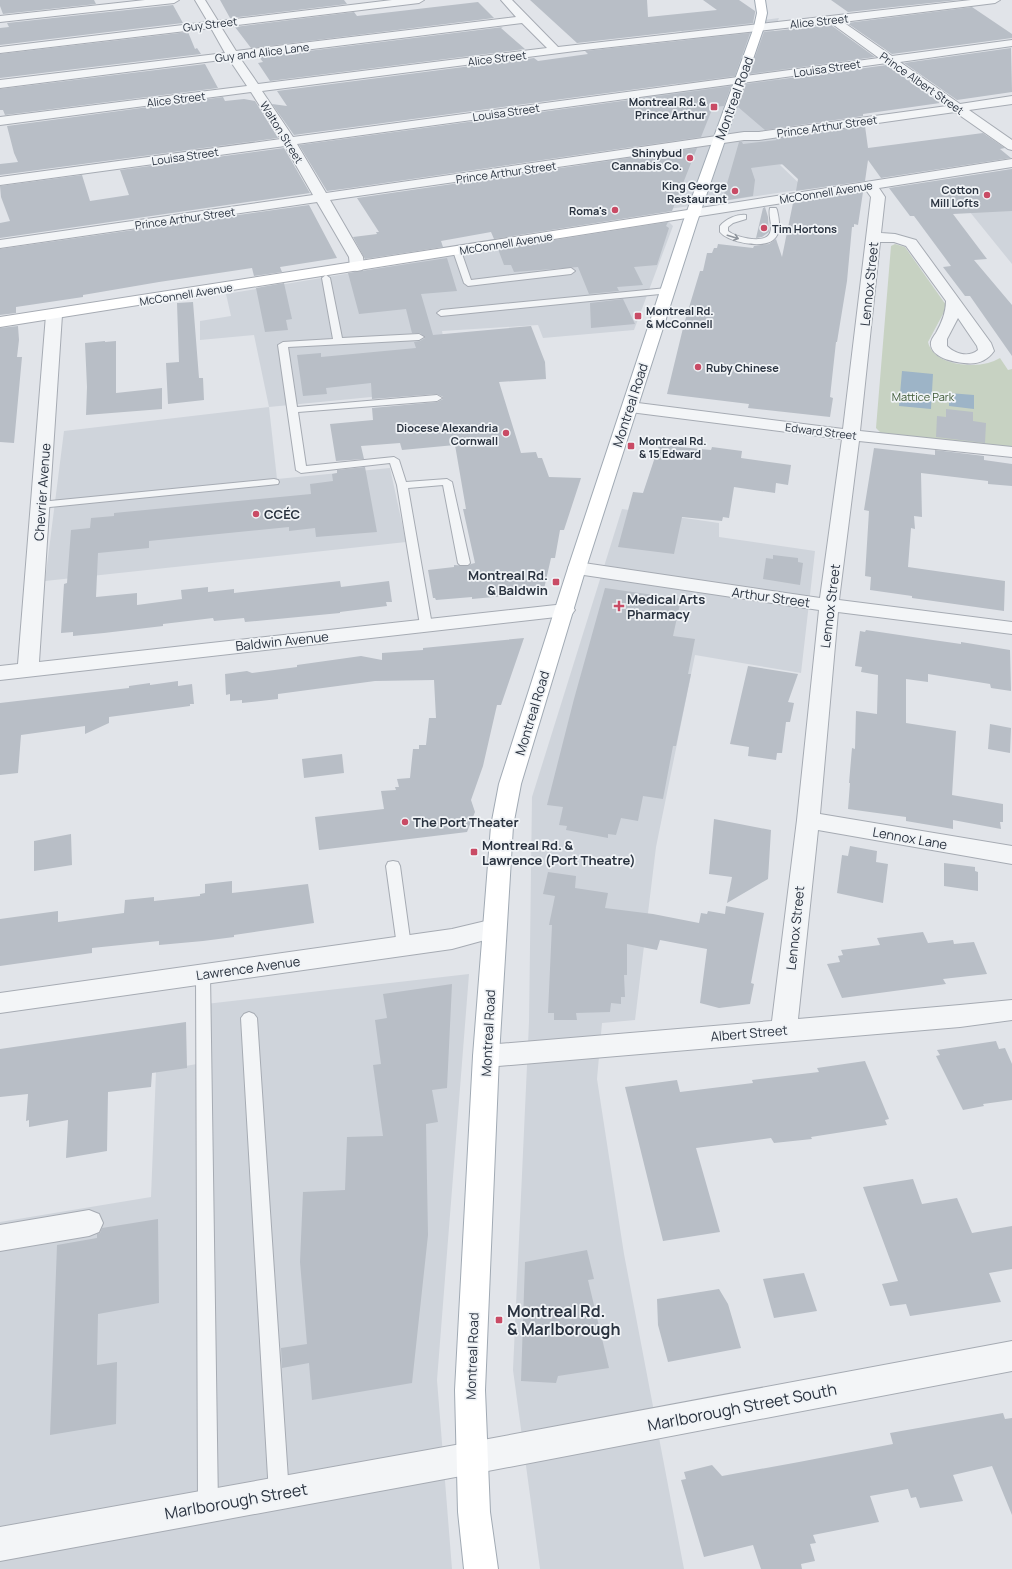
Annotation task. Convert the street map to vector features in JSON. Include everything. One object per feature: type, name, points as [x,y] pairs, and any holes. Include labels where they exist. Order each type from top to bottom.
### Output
[{"type":"main road","name":"Montreal Road","points":[[481,1569],[474,1512],[470,1390],[486,1056],[502,826],[510,784],[577,568],[667,291],[718,140],[759,27],[762,13],[760,0]]},
{"type":"main road","name":"McConnell Avenue","points":[[0,322],[54,315],[694,213]]},
{"type":"street","points":[[0,19],[174,0]]},
{"type":"street","name":"Walton Street","points":[[200,0],[233,56],[289,141],[356,257],[357,267]]},
{"type":"street","name":"Guy Street","points":[[0,50],[213,23],[419,0]]},
{"type":"street","points":[[506,0],[555,50]]},
{"type":"street","name":"Alice Street","points":[[0,121],[555,50],[832,20],[952,3],[995,0]]},
{"type":"street","name":"Guy and Alice Lane","points":[[0,84],[525,19]]},
{"type":"street","name":"Prince Albert Street","points":[[832,20],[1012,146]]},
{"type":"street","name":"Louisa Street","points":[[0,181],[1012,42]]},
{"type":"street","name":"Prince Arthur Street","points":[[0,244],[744,136],[759,136],[1012,100]]},
{"type":"street","name":"McConnell Avenue","points":[[694,213],[1012,163]]},
{"type":"street","name":"Lennox Street","points":[[784,1030],[808,820],[829,605],[851,435],[874,237],[878,197],[876,192],[869,185]]},
{"type":"street","points":[[874,237],[895,238],[911,243],[953,301]]},
{"type":"street","name":"Chevrier Avenue","points":[[28,669],[54,315]]},
{"type":"street","name":"Edward Street","points":[[630,407],[851,435],[1012,452]]},
{"type":"street","name":"Arthur Street","points":[[577,568],[829,605],[1012,628]]},
{"type":"street","name":"Baldwin Avenue","points":[[0,672],[565,610]]},
{"type":"street","name":"Lennox Lane","points":[[808,820],[1012,855]]},
{"type":"street","name":"Lawrence Avenue","points":[[0,1003],[452,939],[494,928]]},
{"type":"street","name":"Albert Street","points":[[486,1056],[960,1016],[1012,1010]]},
{"type":"street","points":[[0,1238],[89,1224]]},
{"type":"street","name":"Marlborough Street South","points":[[472,1458],[1012,1356]]},
{"type":"street","name":"Marlborough Street","points":[[0,1544],[472,1458]]},
{"type":"lane","points":[[743,218],[730,221],[724,226],[724,232],[726,235],[737,239],[770,239],[773,234],[775,217],[773,210]]},
{"type":"lane","points":[[457,250],[468,283],[570,271]]},
{"type":"lane","points":[[326,278],[338,341]]},
{"type":"lane","points":[[441,313],[667,291]]},
{"type":"lane","points":[[419,336],[283,345],[301,470],[394,460],[402,485],[426,626]]},
{"type":"lane","points":[[292,410],[436,398]]},
{"type":"lane","points":[[40,505],[274,482]]},
{"type":"lane","points":[[402,485],[447,482],[464,562]]},
{"type":"lane","points":[[392,866],[404,946]]},
{"type":"lane","points":[[203,974],[208,1507]]},
{"type":"lane","points":[[249,1018],[279,1494]]},
{"type":"shaded area","points":[[779,18],[769,42],[813,37],[856,68],[777,78],[814,108],[773,128],[793,147],[796,162],[780,165],[805,189],[574,223],[609,186],[581,156],[640,147],[622,125],[649,121],[625,93],[679,85],[661,66],[700,50],[681,31]]},
{"type":"shaded area","points":[[1012,169],[1012,264],[944,180]]},
{"type":"shaded area","points":[[667,220],[673,226],[634,330],[543,338],[538,325],[442,331],[453,389],[269,407],[254,335],[200,340],[200,321],[231,316],[226,294]]},
{"type":"shaded area","points":[[269,407],[277,479],[390,468],[406,542],[45,581],[64,431]]},
{"type":"shaded area","points":[[622,509],[719,523],[719,537],[815,551],[801,673],[695,655],[656,847],[635,1020],[602,1023],[597,1079],[624,1254],[684,1569],[540,1569],[513,1370],[529,1022],[532,797]]},
{"type":"shaded area","points":[[469,974],[437,1380],[452,1569],[0,1569],[0,1222],[151,1197],[156,1071],[197,1064],[197,1005]]},
{"type":"green space","name":"Mattice Park","points":[[895,244],[905,247],[946,305],[944,312],[928,342],[931,349],[944,360],[953,363],[971,365],[990,363],[1000,358],[1008,370],[1012,369],[1012,450],[881,433],[876,428],[891,246]]},
{"type":"water","points":[[902,371],[933,374],[931,409],[899,406]]},
{"type":"water","points":[[949,393],[974,395],[974,409],[949,406]]},
{"type":"building","points":[[0,0],[94,0],[96,4],[3,14],[0,6]]},
{"type":"building","points":[[220,0],[344,0],[347,4],[230,18]]},
{"type":"building","points":[[530,0],[647,0],[648,17],[717,10],[703,0],[739,0],[755,11],[755,13],[753,23],[577,43]]},
{"type":"building","points":[[831,0],[958,0],[848,12]]},
{"type":"building","points":[[478,2],[494,18],[251,48],[235,27],[354,12],[357,16]]},
{"type":"building","points":[[173,5],[183,23],[0,45],[0,28],[9,27],[7,23]]},
{"type":"building","points":[[972,7],[1012,34],[1012,38],[892,54],[847,23]]},
{"type":"building","points":[[831,25],[875,57],[749,74],[764,32]]},
{"type":"building","points":[[503,27],[501,28],[525,49],[270,81],[258,63],[263,62],[259,57]]},
{"type":"building","points":[[188,32],[195,49],[197,48],[201,54],[0,78],[0,54]]},
{"type":"building","points":[[750,33],[735,76],[294,135],[272,104],[287,106],[277,91],[534,58],[538,61],[588,54],[585,51]]},
{"type":"building","points":[[1011,48],[1012,92],[957,100],[904,63]]},
{"type":"building","points":[[205,64],[218,88],[5,115],[3,110],[0,110],[0,89]]},
{"type":"building","points":[[887,65],[940,103],[765,130],[738,107],[746,84]]},
{"type":"building","points":[[731,86],[724,106],[713,107],[701,137],[350,188],[327,191],[299,145]]},
{"type":"building","points":[[223,97],[225,101],[244,99],[255,101],[278,138],[0,175],[0,164],[18,162],[7,126]]},
{"type":"building","points":[[865,126],[868,148],[983,133],[1005,148],[1000,149],[1011,158],[881,178],[868,160],[865,181],[796,191],[798,179],[782,164],[751,168],[755,180],[753,196],[722,201],[739,142],[742,142],[743,144],[777,140],[776,139]]},
{"type":"building","points":[[284,148],[310,193],[0,238],[0,223],[10,221],[1,197],[0,186],[82,175],[90,201],[129,195],[120,170]]},
{"type":"building","points":[[697,148],[672,211],[494,239],[491,232],[441,241],[443,247],[365,259],[353,237],[377,234],[376,232],[379,232],[357,198]]},
{"type":"building","points":[[1012,169],[1012,211],[953,214],[987,259],[974,260],[1012,305],[1012,356],[970,296],[965,296],[943,267],[951,266],[914,216],[910,216],[889,188]]},
{"type":"building","points":[[863,192],[858,225],[854,224],[854,227],[852,227],[847,281],[836,342],[830,397],[833,398],[830,417],[748,408],[749,404],[667,394],[684,324],[700,271],[703,271],[707,253],[712,253],[714,248],[717,248],[718,244],[753,248],[754,246],[769,244],[776,239],[782,257],[793,203]]},
{"type":"building","points":[[309,205],[337,258],[280,267],[282,272],[254,276],[252,268],[159,282],[83,295],[83,297],[16,307],[16,313],[0,315],[0,249]]},
{"type":"building","points":[[765,207],[768,217],[769,232],[762,237],[756,238],[763,208]]},
{"type":"building","points":[[668,222],[666,226],[669,228],[657,265],[634,267],[643,285],[617,287],[619,291],[589,294],[578,267],[514,272],[511,265],[504,265],[498,249]]},
{"type":"building","points":[[447,258],[457,291],[421,294],[433,335],[531,326],[545,362],[546,379],[499,382],[521,453],[536,452],[538,458],[542,458],[549,477],[581,478],[564,530],[560,530],[555,558],[551,558],[544,589],[538,588],[537,593],[472,599],[472,597],[436,600],[433,598],[428,570],[454,567],[454,565],[468,566],[475,563],[463,509],[466,509],[455,445],[402,450],[400,443],[361,446],[364,459],[336,461],[330,424],[373,420],[372,408],[437,402],[443,399],[443,397],[437,394],[372,399],[371,383],[326,388],[327,394],[303,396],[297,355],[321,353],[321,357],[416,348],[414,342],[425,338],[420,333],[412,333],[406,309],[359,314],[348,273]]},
{"type":"building","points":[[284,283],[292,319],[286,320],[288,330],[265,332],[256,288]]},
{"type":"building","points":[[623,299],[635,324],[591,328],[590,303]]},
{"type":"building","points":[[193,302],[199,378],[203,378],[204,400],[168,404],[166,363],[179,362],[177,303]]},
{"type":"building","points":[[18,326],[19,340],[17,357],[22,357],[14,443],[0,442],[0,328]]},
{"type":"building","points":[[116,341],[116,393],[162,388],[162,409],[86,415],[87,387],[85,343]]},
{"type":"building","points":[[946,409],[973,412],[973,421],[986,423],[985,443],[936,437],[937,416],[946,417]]},
{"type":"building","points":[[659,445],[711,450],[712,447],[742,451],[741,458],[791,465],[788,485],[776,483],[775,493],[734,487],[729,518],[723,517],[722,521],[682,517],[674,554],[618,547],[633,492],[643,493]]},
{"type":"building","points":[[874,448],[935,455],[935,450],[984,456],[984,460],[1012,464],[1012,486],[988,484],[988,481],[921,473],[922,517],[914,516],[915,529],[911,528],[908,567],[1005,581],[1004,611],[912,598],[912,596],[870,590],[871,577],[865,576],[869,511],[864,510]]},
{"type":"building","points":[[365,467],[377,532],[316,537],[315,528],[289,531],[289,527],[149,541],[149,548],[98,553],[96,597],[137,593],[137,605],[182,599],[181,590],[208,587],[208,592],[234,589],[234,593],[340,581],[341,587],[389,581],[392,602],[386,602],[387,606],[340,613],[245,622],[244,618],[214,621],[213,618],[104,633],[73,636],[73,632],[61,633],[64,584],[67,583],[71,530],[90,528],[91,518],[114,516],[114,513],[311,494],[310,484],[333,481],[332,474],[337,473],[337,470]]},
{"type":"building","points":[[773,555],[798,558],[798,562],[803,563],[800,585],[763,579],[766,558],[773,559]]},
{"type":"building","points":[[605,588],[681,599],[673,636],[695,639],[688,674],[691,674],[676,746],[673,746],[663,799],[643,796],[638,821],[621,818],[616,835],[608,834],[608,838],[566,830],[567,826],[559,825],[563,807],[547,805],[574,699]]},
{"type":"building","points":[[866,630],[1010,650],[1011,691],[991,688],[990,684],[928,674],[928,682],[906,679],[906,723],[956,731],[952,795],[1003,804],[1003,822],[1000,822],[1001,829],[953,820],[953,829],[906,821],[906,817],[848,809],[852,748],[855,749],[856,711],[877,714],[878,675],[861,672],[862,667],[855,666],[860,631],[865,632]]},
{"type":"building","points":[[524,638],[501,705],[497,705],[483,766],[471,800],[475,812],[467,832],[319,850],[315,817],[384,809],[381,791],[396,790],[395,787],[399,787],[397,779],[410,778],[413,749],[419,749],[419,745],[426,745],[429,718],[436,718],[434,680],[375,681],[278,694],[278,699],[242,703],[242,700],[230,701],[230,694],[226,695],[225,674],[247,671],[252,673],[361,656],[382,660],[382,653],[423,650],[423,648]]},
{"type":"building","points":[[748,666],[798,674],[788,702],[794,703],[790,722],[786,722],[782,753],[777,753],[776,760],[748,756],[749,747],[730,744]]},
{"type":"building","points":[[178,681],[178,686],[192,684],[194,704],[190,704],[190,706],[109,717],[109,723],[85,734],[85,726],[21,735],[18,773],[0,775],[0,703],[129,688],[129,686],[150,683],[150,685]]},
{"type":"building","points":[[990,724],[1011,728],[1010,753],[988,749]]},
{"type":"building","points":[[342,754],[344,773],[304,778],[302,759]]},
{"type":"building","points":[[714,819],[771,830],[768,879],[727,903],[732,877],[709,874]]},
{"type":"building","points":[[71,834],[72,865],[34,871],[34,841]]},
{"type":"building","points":[[850,846],[877,851],[876,862],[888,864],[883,903],[837,893],[842,855],[848,856]]},
{"type":"building","points":[[944,863],[975,867],[975,871],[978,872],[978,891],[944,886]]},
{"type":"building","points":[[548,872],[576,876],[575,888],[608,893],[605,908],[653,914],[699,923],[701,913],[707,914],[708,911],[725,914],[726,906],[764,913],[751,983],[754,984],[750,1004],[719,1008],[700,1003],[707,949],[660,940],[657,950],[627,944],[627,975],[624,975],[625,997],[621,997],[621,1004],[611,1003],[610,1012],[576,1013],[577,1020],[554,1020],[554,1013],[548,1013],[552,925],[549,925],[555,896],[543,894]]},
{"type":"building","points":[[232,881],[232,893],[308,884],[314,923],[203,941],[159,945],[159,941],[92,948],[92,953],[0,966],[0,919],[58,911],[58,922],[124,913],[125,900],[154,897],[154,901],[200,896],[200,894],[205,893],[205,884]]},
{"type":"building","points":[[923,932],[928,943],[953,940],[954,944],[974,942],[987,974],[943,979],[946,984],[842,998],[827,964],[840,962],[838,956],[843,955],[841,950],[880,945],[877,938]]},
{"type":"building","points":[[452,984],[447,1088],[432,1090],[438,1122],[426,1124],[428,1235],[412,1383],[312,1400],[309,1363],[282,1368],[281,1348],[307,1344],[300,1262],[303,1192],[345,1190],[347,1137],[383,1136],[373,1065],[381,1064],[375,1020],[387,1018],[383,994]]},
{"type":"building","points":[[186,1022],[187,1068],[152,1073],[151,1087],[108,1092],[107,1151],[66,1158],[68,1120],[29,1127],[29,1120],[26,1121],[28,1094],[0,1097],[0,1049]]},
{"type":"building","points":[[996,1041],[999,1049],[1005,1048],[1012,1064],[1012,1100],[983,1104],[984,1106],[963,1110],[936,1056],[940,1055],[937,1050]]},
{"type":"building","points":[[865,1061],[889,1119],[885,1120],[887,1125],[811,1137],[812,1139],[774,1143],[771,1138],[696,1148],[720,1232],[663,1241],[625,1087],[677,1080],[680,1092],[753,1083],[752,1080],[819,1072],[817,1068]]},
{"type":"building","points":[[913,1179],[922,1204],[957,1198],[972,1233],[1012,1226],[1012,1269],[989,1273],[1001,1302],[910,1316],[906,1304],[890,1306],[882,1284],[898,1281],[863,1187]]},
{"type":"building","points":[[158,1219],[159,1303],[98,1314],[97,1365],[117,1362],[116,1424],[50,1435],[57,1245],[97,1238],[97,1234],[100,1233],[102,1228]]},
{"type":"building","points":[[587,1250],[594,1279],[588,1280],[609,1368],[558,1376],[556,1383],[521,1381],[525,1262]]},
{"type":"building","points":[[804,1273],[817,1311],[774,1318],[763,1279]]},
{"type":"building","points":[[719,1289],[728,1304],[741,1348],[668,1362],[658,1325],[657,1299]]},
{"type":"building","points":[[1003,1413],[1005,1419],[1012,1418],[1012,1515],[992,1466],[953,1475],[963,1501],[920,1508],[916,1497],[911,1498],[908,1489],[870,1496],[879,1522],[813,1535],[816,1543],[810,1544],[815,1561],[801,1564],[802,1569],[761,1569],[753,1545],[704,1557],[681,1480],[686,1479],[684,1472],[712,1465],[722,1476],[799,1462],[893,1444],[890,1433]]},
{"type":"place","name":"Montreal Rd. & Prince Arthur","points":[[714,107]]},
{"type":"place","name":"Shinybud Cannabis Co.","points":[[690,158]]},
{"type":"place","name":"King George Restaurant","points":[[735,191]]},
{"type":"place","name":"Cotton Mill Lofts","points":[[987,195]]},
{"type":"place","name":"Roma's","points":[[615,210]]},
{"type":"place","name":"Tim Hortons","points":[[764,228]]},
{"type":"place","name":"Montreal Rd. & McConnell","points":[[638,316]]},
{"type":"place","name":"Ruby Chinese","points":[[698,367]]},
{"type":"place","name":"Diocese Alexandria Cornwall","points":[[506,433]]},
{"type":"place","name":"Montreal Rd. & 15 Edward","points":[[631,446]]},
{"type":"place","name":"CCÉC","points":[[256,514]]},
{"type":"place","name":"Montreal Rd. & Baldwin","points":[[556,582]]},
{"type":"place","name":"Medical Arts Pharmacy","points":[[619,606]]},
{"type":"place","name":"The Port Theater","points":[[405,822]]},
{"type":"place","name":"Montreal Rd. & Lawrence (Port Theatre)","points":[[474,852]]},
{"type":"place","name":"Montreal Rd. & Marlborough","points":[[499,1320]]}]
